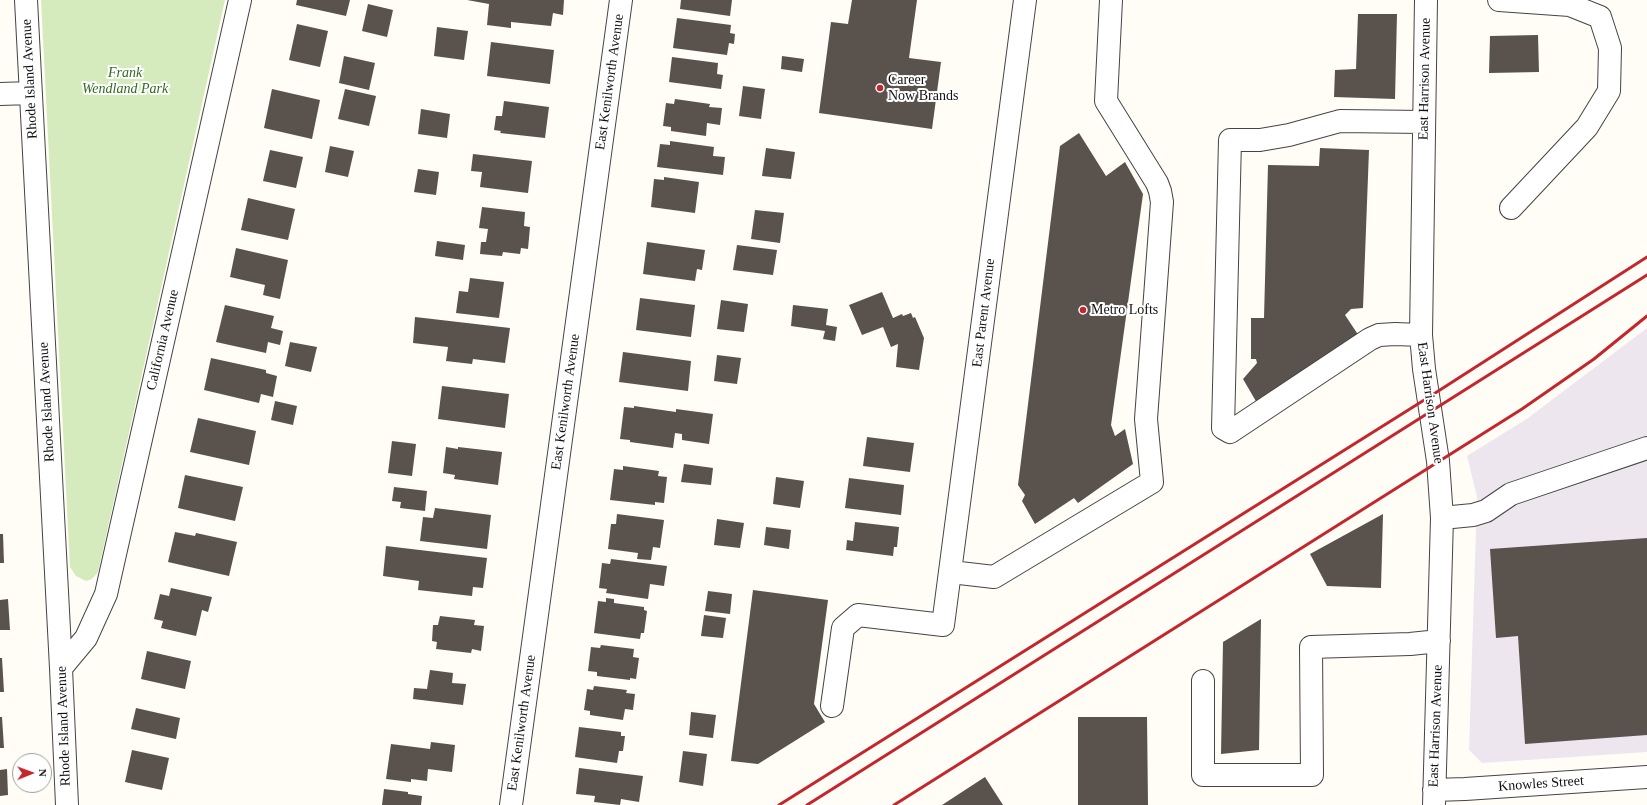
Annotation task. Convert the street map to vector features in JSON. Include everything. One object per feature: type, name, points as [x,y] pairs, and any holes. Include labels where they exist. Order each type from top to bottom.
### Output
[{"type":"street","name":"Rhode Island Avenue","points":[[26,0],[67,805]]},
{"type":"street","name":"California Avenue","points":[[61,668],[86,638],[106,594],[240,0]]},
{"type":"street","name":"East Kenilworth Avenue","points":[[511,805],[621,0]]},
{"type":"street","name":"East Parent Avenue","points":[[832,706],[843,628],[858,615],[943,626],[1025,0]]},
{"type":"street","points":[[951,572],[994,577],[1152,482],[1146,419],[1162,202],[1157,183],[1106,100],[1111,0]]},
{"type":"street","name":"East Harrison Avenue","points":[[1426,0],[1421,335],[1424,369],[1438,462],[1442,518],[1434,797]]},
{"type":"street","points":[[1500,0],[1570,5],[1600,17],[1610,48],[1609,91],[1587,127],[1510,208]]},
{"type":"street","points":[[0,94],[31,93]]},
{"type":"street","points":[[1421,335],[1379,335],[1370,339],[1230,432],[1223,428],[1230,140],[1260,140],[1282,137],[1340,121],[1424,122]]},
{"type":"street","points":[[1442,518],[1473,515],[1486,512],[1511,494],[1647,448]]},
{"type":"street","points":[[1202,681],[1203,775],[1312,775],[1311,647],[1410,644],[1438,641]]},
{"type":"street","name":"Knowles Street","points":[[1434,797],[1465,789],[1647,777]]},
{"type":"shaded area","points":[[1647,328],[1647,752],[1482,763],[1469,750],[1477,497],[1467,456],[1528,418]]},
{"type":"green space","name":"Frank Wendland Park","points":[[41,0],[225,0],[98,572],[92,579],[86,581],[76,576],[70,567]]},
{"type":"building","points":[[297,0],[350,0],[346,16],[296,5]]},
{"type":"building","points":[[467,0],[564,0],[563,15],[553,13],[551,26],[511,22],[511,28],[487,25],[489,4]]},
{"type":"building","points":[[681,0],[732,0],[730,16],[680,9]]},
{"type":"building","name":"Career Now Brands","points":[[852,0],[917,0],[909,58],[941,62],[932,129],[819,113],[831,22],[848,24]]},
{"type":"building","points":[[368,4],[393,10],[387,37],[362,31]]},
{"type":"building","points":[[1358,14],[1397,14],[1395,99],[1334,97],[1335,70],[1356,69]]},
{"type":"building","points":[[677,18],[731,25],[730,33],[735,34],[734,44],[729,43],[727,55],[673,48]]},
{"type":"building","points":[[297,24],[328,31],[320,67],[289,60]]},
{"type":"building","points":[[437,27],[468,31],[464,60],[434,56]]},
{"type":"building","points":[[1538,35],[1539,72],[1489,73],[1490,36]]},
{"type":"building","points":[[491,42],[554,50],[550,84],[487,76]]},
{"type":"building","points":[[344,56],[375,63],[369,90],[339,83]]},
{"type":"building","points":[[782,56],[804,59],[802,72],[781,69]]},
{"type":"building","points":[[672,57],[718,63],[717,74],[723,75],[721,89],[669,82]]},
{"type":"building","points":[[743,86],[765,89],[761,119],[739,116]]},
{"type":"building","points":[[272,89],[320,100],[312,139],[264,128]]},
{"type":"building","points":[[345,89],[376,96],[369,126],[338,119]]},
{"type":"building","points":[[675,99],[710,104],[709,107],[722,108],[720,125],[707,123],[706,136],[671,131],[671,127],[663,126],[666,103],[674,104]]},
{"type":"building","points":[[504,101],[549,107],[545,138],[500,133],[501,131],[494,130],[496,116],[502,116]]},
{"type":"building","points":[[421,109],[450,114],[447,138],[418,134]]},
{"type":"building","name":"Metro Lofts","points":[[1079,133],[1106,176],[1125,162],[1143,194],[1111,425],[1115,436],[1125,429],[1133,464],[1078,503],[1074,498],[1035,524],[1022,501],[1025,495],[1018,485],[1060,146]]},
{"type":"building","points":[[670,141],[714,147],[713,156],[725,157],[723,175],[657,167],[660,144],[670,145]]},
{"type":"building","points":[[330,146],[354,151],[348,177],[325,172]]},
{"type":"building","points":[[766,148],[795,152],[791,179],[762,176]]},
{"type":"building","points":[[1320,148],[1369,150],[1363,308],[1351,309],[1345,315],[1359,336],[1257,403],[1243,379],[1257,363],[1256,359],[1251,359],[1251,318],[1264,318],[1268,165],[1319,166]]},
{"type":"building","points":[[270,150],[303,157],[296,188],[263,181]]},
{"type":"building","points":[[473,154],[532,161],[528,193],[480,187],[482,172],[471,171]]},
{"type":"building","points":[[418,169],[439,172],[436,195],[414,192]]},
{"type":"building","points":[[664,177],[699,182],[695,213],[651,207],[654,179],[664,180]]},
{"type":"building","points":[[248,198],[295,209],[288,240],[241,230]]},
{"type":"building","points":[[482,207],[525,212],[524,226],[530,227],[528,249],[521,248],[520,254],[503,252],[502,256],[480,254],[481,242],[486,242],[488,229],[479,228]]},
{"type":"building","points":[[755,210],[784,213],[780,243],[751,239]]},
{"type":"building","points":[[437,241],[465,245],[463,260],[435,256]]},
{"type":"building","points":[[647,242],[705,250],[702,270],[697,269],[695,281],[643,274]]},
{"type":"building","points":[[737,245],[777,250],[773,275],[733,270]]},
{"type":"building","points":[[236,248],[288,260],[280,299],[263,295],[265,285],[230,277]]},
{"type":"building","points":[[470,278],[504,282],[499,318],[456,313],[459,291],[468,292]]},
{"type":"building","points":[[882,292],[893,318],[902,314],[903,316],[911,313],[913,318],[915,317],[924,338],[919,370],[896,367],[898,344],[891,347],[883,327],[862,335],[849,305]]},
{"type":"building","points":[[640,298],[695,305],[691,337],[636,330]]},
{"type":"building","points":[[721,300],[748,304],[744,332],[717,329]]},
{"type":"building","points":[[225,305],[274,316],[271,328],[283,331],[280,345],[268,342],[266,353],[216,342]]},
{"type":"building","points":[[793,305],[828,309],[826,325],[837,327],[835,341],[823,339],[825,331],[791,326]]},
{"type":"building","points":[[415,317],[510,328],[505,363],[473,359],[472,364],[446,361],[448,347],[413,343]]},
{"type":"building","points":[[290,342],[317,347],[311,372],[285,366]]},
{"type":"building","points":[[623,352],[691,361],[688,391],[619,382]]},
{"type":"building","points":[[717,355],[741,358],[737,384],[714,381]]},
{"type":"building","points":[[211,358],[266,370],[266,373],[277,376],[273,397],[261,394],[259,403],[204,390]]},
{"type":"building","points":[[442,386],[509,394],[505,428],[438,419]]},
{"type":"building","points":[[275,401],[297,406],[293,425],[271,420]]},
{"type":"building","points":[[634,406],[676,412],[676,409],[713,414],[709,444],[682,440],[682,434],[675,433],[673,448],[630,442],[630,440],[620,439],[624,407],[634,408]]},
{"type":"building","points":[[198,418],[256,431],[249,465],[190,452]]},
{"type":"building","points":[[867,437],[914,443],[910,472],[863,466]]},
{"type":"building","points":[[392,441],[416,444],[412,476],[388,473]]},
{"type":"building","points":[[446,447],[502,452],[498,485],[454,479],[455,475],[443,473]]},
{"type":"building","points":[[684,464],[713,468],[711,485],[681,482]]},
{"type":"building","points":[[623,466],[659,471],[658,476],[667,477],[664,503],[655,502],[655,505],[610,500],[614,469],[623,470]]},
{"type":"building","points":[[185,475],[243,487],[235,521],[178,508]]},
{"type":"building","points":[[776,477],[804,481],[800,508],[773,504]]},
{"type":"building","points":[[849,478],[904,485],[901,515],[845,508]]},
{"type":"building","points":[[394,487],[427,491],[425,511],[400,508],[401,502],[392,501]]},
{"type":"building","points":[[435,508],[491,515],[487,549],[420,541],[423,517],[433,518]]},
{"type":"building","points":[[617,514],[664,520],[660,548],[653,547],[651,560],[637,559],[638,553],[608,549],[611,524],[616,524]]},
{"type":"building","points":[[1383,514],[1381,588],[1327,586],[1310,554]]},
{"type":"building","points":[[717,519],[744,523],[740,548],[714,545]]},
{"type":"building","points":[[855,522],[899,527],[897,547],[894,547],[893,556],[846,550],[847,540],[853,541]]},
{"type":"building","points":[[766,527],[791,530],[789,549],[764,545]]},
{"type":"building","points":[[175,532],[195,536],[196,533],[237,542],[229,576],[168,562]]},
{"type":"building","points":[[0,534],[3,534],[4,563],[0,563]]},
{"type":"building","points":[[1647,538],[1647,735],[1525,744],[1518,636],[1496,638],[1490,549]]},
{"type":"building","points":[[386,546],[487,558],[483,588],[473,587],[472,596],[418,590],[419,581],[383,576]]},
{"type":"building","points":[[611,559],[667,566],[664,586],[650,584],[648,599],[606,593],[607,589],[599,588],[602,563],[610,564]]},
{"type":"building","points":[[171,588],[212,597],[208,612],[202,610],[196,636],[161,628],[163,621],[154,619],[160,594],[169,596]]},
{"type":"building","points":[[753,590],[828,600],[814,704],[825,722],[758,764],[731,761]]},
{"type":"building","points":[[708,591],[732,594],[730,614],[705,611]]},
{"type":"building","points":[[606,598],[614,599],[614,603],[644,607],[644,610],[647,611],[644,633],[641,633],[640,639],[594,633],[598,601],[606,602]]},
{"type":"building","points":[[8,599],[10,630],[0,630],[0,600]]},
{"type":"building","points":[[704,615],[726,618],[723,638],[701,636]]},
{"type":"building","points":[[440,616],[475,620],[474,625],[484,626],[481,651],[472,649],[471,653],[436,649],[437,642],[432,641],[433,625],[438,625]]},
{"type":"building","points":[[1261,619],[1259,750],[1221,754],[1223,642]]},
{"type":"building","points":[[601,645],[634,649],[633,657],[639,658],[636,679],[630,678],[630,680],[597,676],[597,672],[588,671],[591,647],[600,648]]},
{"type":"building","points":[[147,651],[191,661],[185,689],[141,679]]},
{"type":"building","points":[[0,658],[2,658],[4,692],[0,692]]},
{"type":"building","points":[[430,670],[453,673],[452,683],[466,684],[463,705],[413,699],[414,688],[427,689]]},
{"type":"building","points":[[594,686],[627,690],[626,693],[635,694],[633,710],[625,709],[623,720],[590,715],[590,711],[584,710],[587,689],[593,690]]},
{"type":"building","points":[[136,708],[180,718],[176,739],[131,729]]},
{"type":"building","points":[[691,712],[716,715],[713,738],[689,735]]},
{"type":"building","points":[[0,717],[2,717],[4,748],[0,748]]},
{"type":"building","points":[[1078,717],[1147,717],[1148,805],[1078,805]]},
{"type":"building","points":[[579,727],[621,732],[621,736],[625,736],[623,751],[619,751],[617,763],[575,757]]},
{"type":"building","points":[[431,742],[455,745],[452,772],[428,769],[427,781],[411,779],[411,782],[386,779],[391,744],[430,749]]},
{"type":"building","points":[[132,750],[169,758],[162,790],[125,782]]},
{"type":"building","points":[[683,751],[707,754],[703,786],[679,782]]},
{"type":"building","points":[[579,768],[643,776],[639,802],[621,799],[620,805],[594,802],[595,796],[576,794]]},
{"type":"building","points":[[7,769],[8,795],[0,796],[0,770]]},
{"type":"building","points":[[985,777],[1003,805],[942,805]]},
{"type":"building","points":[[384,789],[408,792],[408,794],[422,796],[421,805],[382,805]]},
{"type":"railway","points":[[779,805],[1429,397],[1647,257]]},
{"type":"railway","points":[[807,805],[1647,275]]},
{"type":"railway","points":[[894,805],[1522,409],[1594,359],[1647,316]]},
{"type":"place","name":"Career Now Brands","points":[[880,88]]},
{"type":"place","name":"Metro Lofts","points":[[1083,310]]}]
